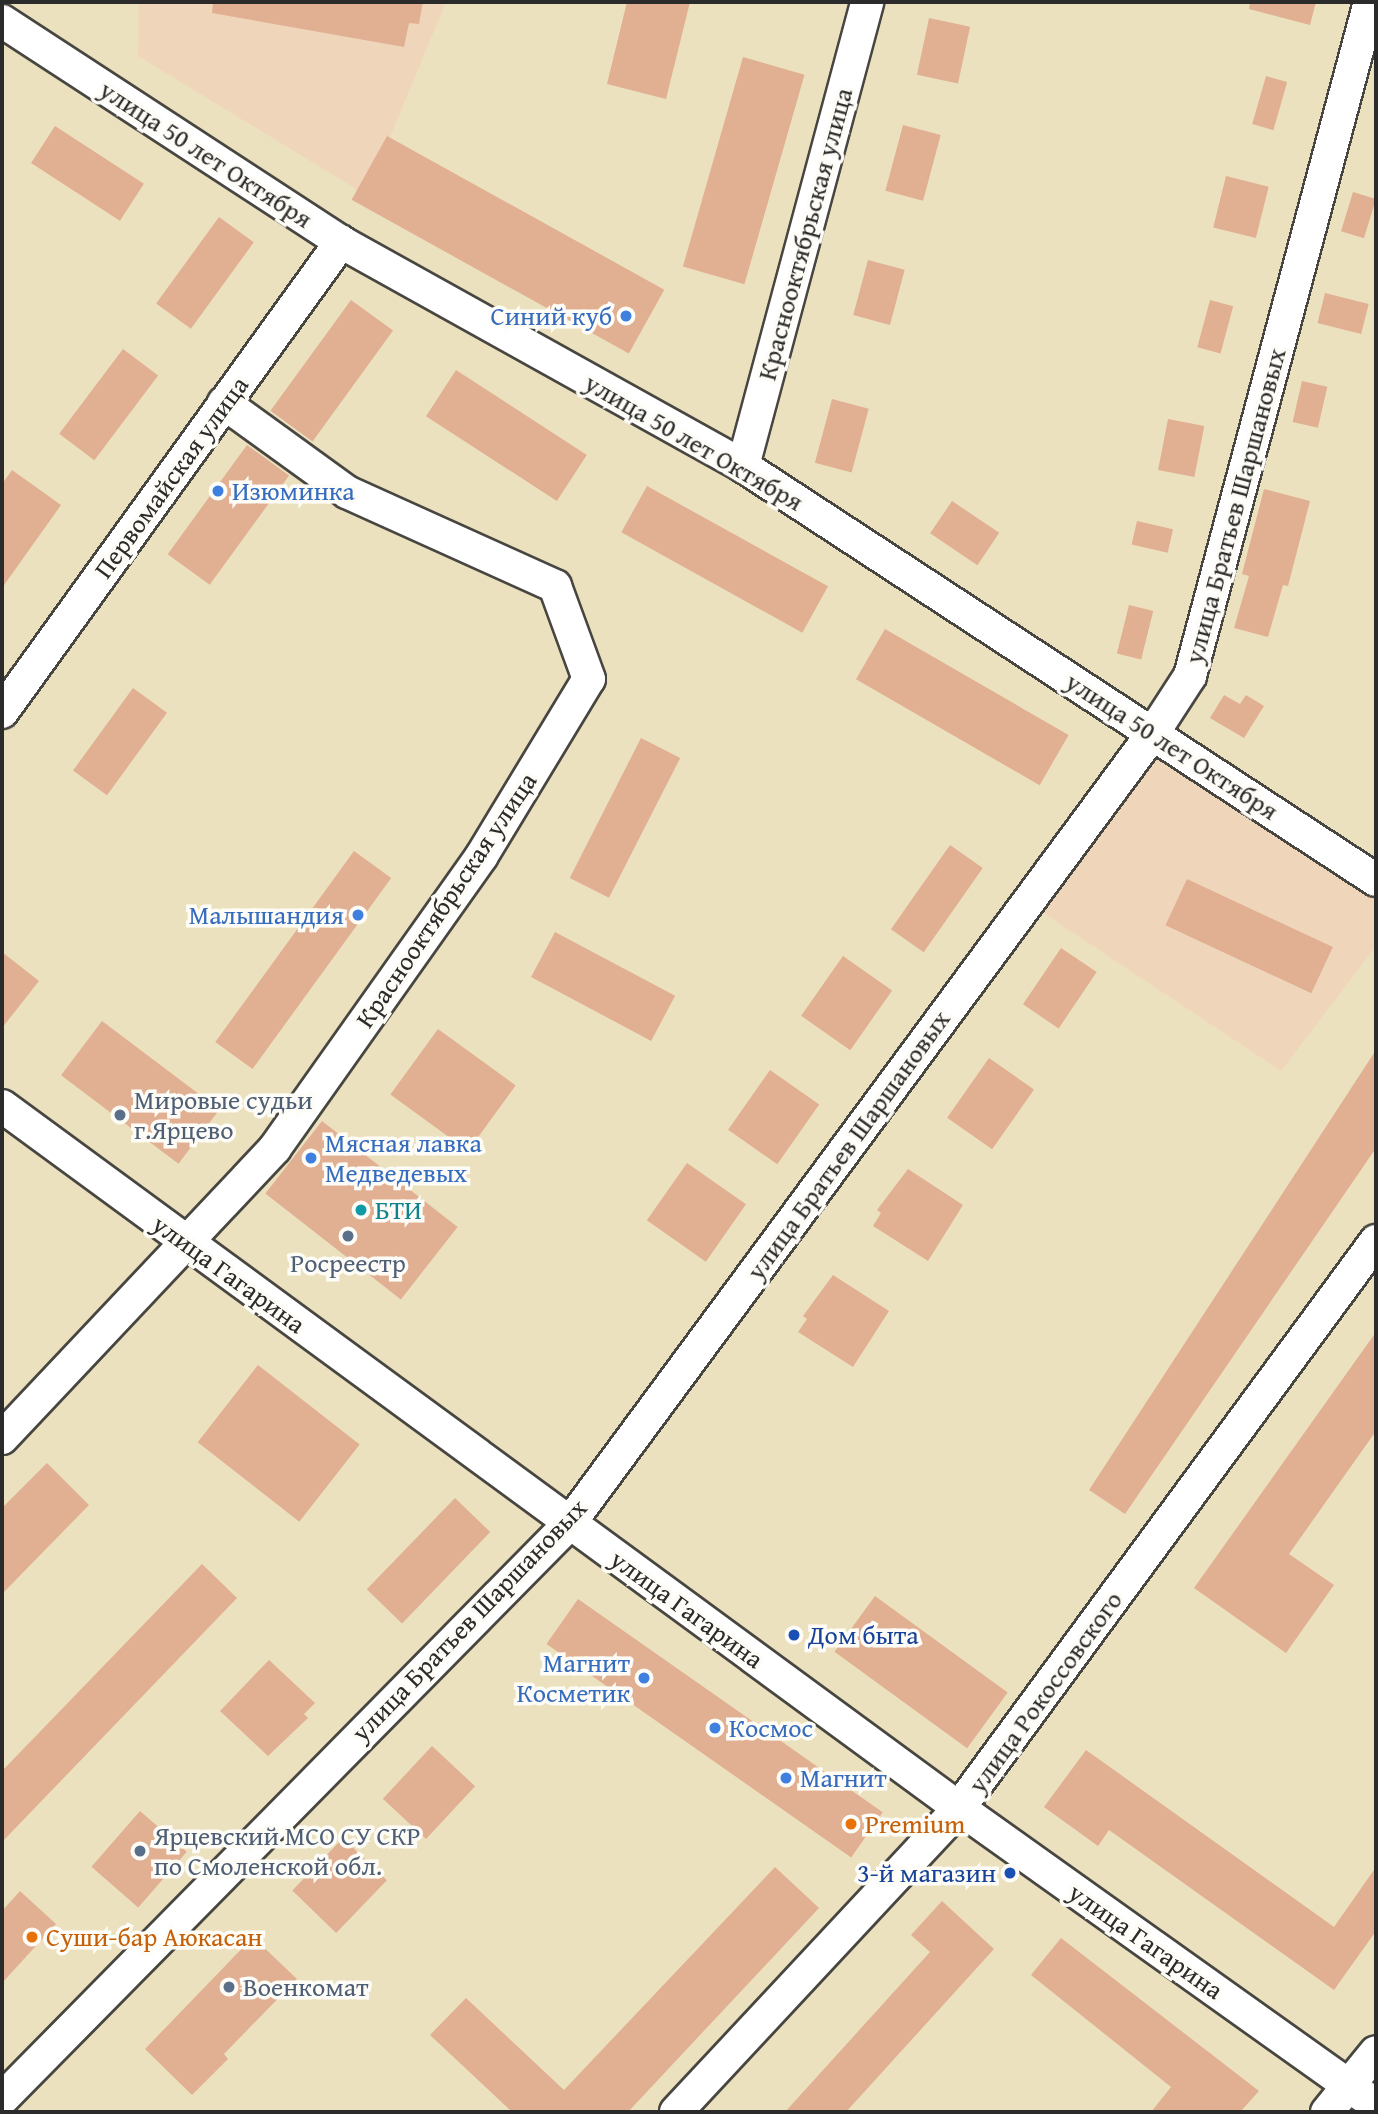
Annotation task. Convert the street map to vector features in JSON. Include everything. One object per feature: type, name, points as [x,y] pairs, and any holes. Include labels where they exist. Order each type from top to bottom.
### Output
[{"type":"street","name":"Краснооктябрьская улица","points":[[743,466],[867,2]]},
{"type":"street","name":"улица Братьев Шаршановых","points":[[2,2099],[569,1524],[1153,733],[1190,676],[1370,2]]},
{"type":"street","name":"улица 50 лет Октября","points":[[2,21],[341,242],[743,466],[1376,880]]},
{"type":"street","name":"Первомайская улица","points":[[2,712],[341,242]]},
{"type":"street","name":"Краснооктябрьская улица","points":[[2,1438],[281,1139],[481,857],[589,679],[555,586],[347,492],[224,403]]},
{"type":"street","name":"улица Гагарина","points":[[2,1106],[959,1808],[1376,2105]]},
{"type":"street","name":"улица Рокоссовского","points":[[676,2112],[959,1808],[1376,1241]]},
{"type":"street","points":[[1327,2112],[1376,2052]]},
{"type":"shaded area","points":[[139,2],[446,2],[366,195],[138,56]]},
{"type":"shaded area","points":[[1153,733],[1376,887],[1376,946],[1281,1071],[1027,902]]},
{"type":"building","points":[[213,2],[423,2],[419,24],[409,23],[404,47],[212,13]]},
{"type":"building","points":[[627,2],[690,2],[666,99],[607,84]]},
{"type":"building","points":[[1250,2],[1316,2],[1310,25],[1249,9]]},
{"type":"building","points":[[929,18],[970,27],[958,83],[917,75]]},
{"type":"building","points":[[743,57],[805,75],[744,284],[683,267]]},
{"type":"building","points":[[1266,76],[1287,82],[1273,130],[1252,124]]},
{"type":"building","points":[[903,125],[941,135],[923,201],[885,191]]},
{"type":"building","points":[[55,126],[144,184],[120,221],[31,163]]},
{"type":"building","points":[[387,136],[664,290],[629,354],[352,200]]},
{"type":"building","points":[[1226,176],[1269,187],[1256,238],[1213,227]]},
{"type":"building","points":[[1353,192],[1376,199],[1364,238],[1341,231]]},
{"type":"building","points":[[219,217],[254,242],[191,329],[156,304]]},
{"type":"building","points":[[868,260],[905,270],[890,325],[853,315]]},
{"type":"building","points":[[1325,293],[1369,304],[1361,334],[1318,323]]},
{"type":"building","points":[[351,300],[393,331],[313,441],[270,411]]},
{"type":"building","points":[[1210,300],[1233,306],[1221,354],[1197,347]]},
{"type":"building","points":[[123,349],[158,375],[94,460],[59,434]]},
{"type":"building","points":[[456,370],[587,455],[557,501],[426,416]]},
{"type":"building","points":[[1302,381],[1327,387],[1318,428],[1293,422]]},
{"type":"building","points":[[832,399],[869,409],[852,473],[815,463]]},
{"type":"building","points":[[1168,419],[1204,426],[1194,477],[1158,470]]},
{"type":"building","points":[[247,445],[289,476],[210,585],[168,554]]},
{"type":"building","points":[[12,470],[61,505],[2,588],[2,484]]},
{"type":"building","points":[[647,486],[828,586],[802,633],[621,532]]},
{"type":"building","points":[[1264,489],[1310,501],[1288,586],[1283,585],[1268,637],[1234,628],[1249,576],[1242,574]]},
{"type":"building","points":[[952,501],[999,533],[977,565],[930,533]]},
{"type":"building","points":[[1137,521],[1173,529],[1168,553],[1132,544]]},
{"type":"building","points":[[1129,605],[1153,611],[1141,660],[1117,654]]},
{"type":"building","points":[[885,629],[1069,735],[1040,785],[856,679]]},
{"type":"building","points":[[133,688],[167,713],[107,795],[73,771]]},
{"type":"building","points":[[1224,695],[1240,704],[1246,695],[1264,706],[1244,738],[1210,718]]},
{"type":"building","points":[[641,738],[680,758],[609,898],[570,878]]},
{"type":"building","points":[[950,845],[983,868],[924,952],[891,929]]},
{"type":"building","points":[[354,851],[391,878],[252,1069],[215,1042]]},
{"type":"building","points":[[1187,879],[1333,947],[1311,993],[1165,925]]},
{"type":"building","points":[[555,932],[675,996],[651,1041],[531,977]]},
{"type":"building","points":[[1061,948],[1097,972],[1059,1028],[1023,1004]]},
{"type":"building","points":[[2,952],[39,981],[2,1028]]},
{"type":"building","points":[[843,956],[892,990],[850,1050],[801,1016]]},
{"type":"building","points":[[102,1021],[219,1109],[178,1164],[61,1075]]},
{"type":"building","points":[[438,1029],[516,1085],[468,1151],[390,1095]]},
{"type":"building","points":[[1376,1050],[1376,1148],[1125,1514],[1089,1490]]},
{"type":"building","points":[[989,1058],[1034,1090],[992,1149],[947,1118]]},
{"type":"building","points":[[770,1070],[819,1104],[777,1164],[728,1130]]},
{"type":"building","name":"БТИ","points":[[322,1121],[458,1227],[401,1299],[265,1193]]},
{"type":"building","points":[[687,1163],[746,1204],[706,1262],[647,1220]]},
{"type":"building","points":[[908,1169],[963,1205],[928,1261],[873,1226],[881,1213],[877,1210]]},
{"type":"building","points":[[833,1275],[889,1311],[853,1367],[798,1332],[807,1319],[803,1316]]},
{"type":"building","points":[[1376,1332],[1376,1431],[1289,1554],[1334,1585],[1286,1653],[1194,1588]]},
{"type":"building","points":[[258,1365],[360,1444],[299,1522],[198,1442]]},
{"type":"building","points":[[47,1463],[89,1505],[2,1594],[2,1508]]},
{"type":"building","points":[[455,1498],[490,1532],[402,1623],[367,1589]]},
{"type":"building","points":[[202,1564],[237,1598],[2,1842],[2,1771]]},
{"type":"building","points":[[875,1596],[1008,1692],[967,1748],[834,1652]]},
{"type":"building","name":"Космос","points":[[578,1599],[883,1812],[851,1857],[546,1644]]},
{"type":"building","points":[[269,1660],[315,1703],[304,1714],[308,1718],[268,1756],[220,1711]]},
{"type":"building","points":[[432,1746],[475,1786],[426,1839],[383,1799]]},
{"type":"building","points":[[1086,1750],[1334,1927],[1376,1867],[1376,1931],[1334,1990],[1109,1830],[1098,1846],[1044,1807]]},
{"type":"building","points":[[140,1811],[187,1852],[138,1908],[91,1867]]},
{"type":"building","points":[[343,1838],[387,1880],[336,1933],[292,1891]]},
{"type":"building","points":[[775,1867],[819,1908],[628,2112],[512,2112],[430,2035],[466,1998],[564,2090]]},
{"type":"building","points":[[20,1891],[56,1924],[2,1983],[2,1911]]},
{"type":"building","points":[[942,1901],[994,1949],[846,2112],[785,2112],[930,1952],[911,1935]]},
{"type":"building","points":[[253,1937],[297,1979],[224,2054],[228,2059],[192,2095],[145,2049]]},
{"type":"building","points":[[1061,1938],[1259,2091],[1240,2112],[1151,2112],[1171,2087],[1031,1975]]},
{"type":"place","name":"Синий куб","points":[[626,316]]},
{"type":"place","name":"Изюминка","points":[[218,491]]},
{"type":"place","name":"Малышандия","points":[[358,915]]},
{"type":"place","name":"Мировые судьи г.Ярцево","points":[[120,1115]]},
{"type":"place","name":"Мясная лавка Медведевых","points":[[311,1158]]},
{"type":"place","name":"БТИ","points":[[361,1210]]},
{"type":"place","name":"Росреестр","points":[[348,1236]]},
{"type":"place","name":"Дом быта","points":[[794,1635]]},
{"type":"place","name":"Магнит Косметик","points":[[644,1678]]},
{"type":"place","name":"Космос","points":[[715,1728]]},
{"type":"place","name":"Магнит","points":[[786,1778]]},
{"type":"place","name":"Premium","points":[[851,1824]]},
{"type":"place","name":"Ярцевский МСО СУ СКР по Смоленской обл.","points":[[140,1851]]},
{"type":"place","name":"3-й магазин","points":[[1010,1873]]},
{"type":"place","name":"Суши-бар Аюкасан","points":[[32,1937]]},
{"type":"place","name":"Военкомат","points":[[229,1987]]}]
